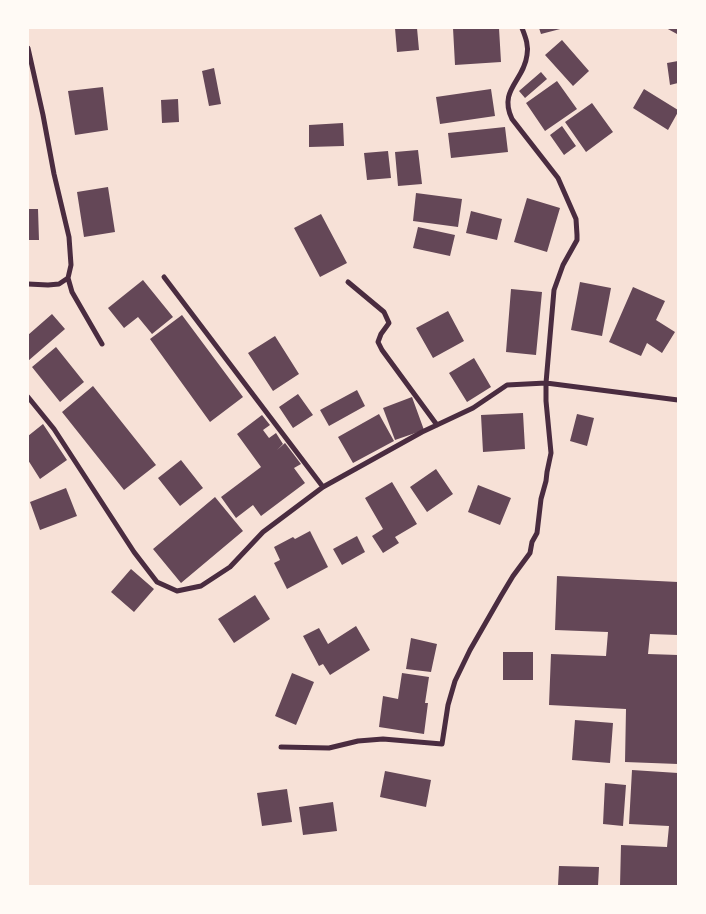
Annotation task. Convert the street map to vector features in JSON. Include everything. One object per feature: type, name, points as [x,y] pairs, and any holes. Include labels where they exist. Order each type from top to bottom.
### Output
[{"type":"street","points":[[281,747],[329,748],[358,741],[383,739],[442,744],[448,705],[455,681],[470,650],[501,596],[530,553],[532,542],[537,533],[551,453],[546,383],[554,290],[563,265],[577,240],[577,227],[573,212],[558,178],[512,118],[507,106],[508,96],[527,55],[526,38],[522,28]]},
{"type":"street","points":[[28,48],[69,237],[71,266],[68,278],[72,292],[102,344]]},
{"type":"street","points":[[164,277],[323,487]]},
{"type":"street","points":[[28,284],[60,284],[68,278]]},
{"type":"street","points":[[348,282],[384,312],[389,323],[378,342],[437,425]]},
{"type":"street","points":[[28,397],[54,429],[140,560],[157,582],[178,591],[201,586],[230,567],[263,532],[323,487],[437,425],[473,408],[507,386],[546,383],[678,400]]},
{"type":"building","points":[[395,28],[417,28],[419,50],[397,52]]},
{"type":"building","points":[[453,28],[499,28],[501,62],[455,65]]},
{"type":"building","points":[[539,28],[564,28],[541,34]]},
{"type":"building","points":[[666,28],[678,28],[678,32],[677,34]]},
{"type":"building","points":[[562,40],[589,71],[573,86],[545,55]]},
{"type":"building","points":[[678,61],[678,83],[670,85],[667,63]]},
{"type":"building","points":[[214,68],[221,104],[209,106],[202,71]]},
{"type":"building","points":[[541,72],[547,79],[525,98],[519,91]]},
{"type":"building","points":[[557,81],[577,109],[545,131],[526,103]]},
{"type":"building","points":[[103,87],[108,130],[75,135],[68,91]]},
{"type":"building","points":[[491,89],[495,116],[440,124],[436,97]]},
{"type":"building","points":[[644,89],[678,110],[668,130],[633,108]]},
{"type":"building","points":[[178,99],[179,122],[162,123],[161,100]]},
{"type":"building","points":[[592,103],[613,132],[586,152],[565,122]]},
{"type":"building","points":[[343,123],[344,146],[309,147],[309,125]]},
{"type":"building","points":[[562,126],[576,146],[564,155],[550,135]]},
{"type":"building","points":[[505,127],[508,152],[451,158],[448,133]]},
{"type":"building","points":[[418,150],[422,184],[398,186],[395,152]]},
{"type":"building","points":[[388,151],[391,178],[367,180],[364,153]]},
{"type":"building","points":[[108,187],[115,232],[84,237],[77,192]]},
{"type":"building","points":[[416,193],[462,199],[458,227],[413,221]]},
{"type":"building","points":[[527,198],[560,208],[547,252],[514,242]]},
{"type":"building","points":[[28,209],[38,209],[39,240],[28,240]]},
{"type":"building","points":[[471,211],[502,219],[497,240],[466,233]]},
{"type":"building","points":[[321,214],[347,263],[320,277],[294,228]]},
{"type":"building","points":[[418,227],[455,235],[450,256],[413,248]]},
{"type":"building","points":[[143,280],[173,317],[152,334],[138,317],[124,328],[108,308]]},
{"type":"building","points":[[580,282],[611,288],[602,336],[571,330]]},
{"type":"building","points":[[633,287],[665,301],[656,320],[675,332],[662,353],[647,343],[641,356],[609,342]]},
{"type":"building","points":[[511,289],[542,292],[536,355],[506,352]]},
{"type":"building","points":[[448,311],[464,341],[433,358],[416,328]]},
{"type":"building","points":[[52,314],[65,329],[28,361],[28,335]]},
{"type":"building","points":[[182,315],[243,397],[210,422],[150,339]]},
{"type":"building","points":[[275,336],[299,374],[273,391],[248,353]]},
{"type":"building","points":[[56,347],[84,382],[60,402],[32,367]]},
{"type":"building","points":[[474,358],[491,387],[467,402],[449,373]]},
{"type":"building","points":[[93,386],[156,465],[124,490],[62,412]]},
{"type":"building","points":[[357,390],[365,406],[329,426],[320,410]]},
{"type":"building","points":[[298,394],[313,415],[293,428],[279,407]]},
{"type":"building","points":[[412,397],[424,430],[395,440],[383,408]]},
{"type":"building","points":[[523,413],[525,449],[483,452],[481,415]]},
{"type":"building","points":[[379,414],[394,441],[353,463],[338,437]]},
{"type":"building","points":[[577,414],[594,418],[587,446],[570,441]]},
{"type":"building","points":[[262,415],[270,425],[263,430],[269,438],[276,433],[283,444],[277,450],[285,443],[301,464],[294,468],[305,483],[261,516],[253,505],[236,518],[221,497],[261,467],[237,434]]},
{"type":"building","points":[[43,424],[67,460],[40,479],[28,460],[28,436]]},
{"type":"building","points":[[181,460],[203,488],[180,506],[158,478]]},
{"type":"building","points":[[436,469],[453,494],[427,512],[410,487]]},
{"type":"building","points":[[392,482],[417,524],[395,537],[399,543],[383,553],[372,536],[383,529],[365,498]]},
{"type":"building","points":[[478,485],[511,498],[500,525],[468,512]]},
{"type":"building","points":[[66,488],[77,516],[40,530],[30,502]]},
{"type":"building","points":[[215,497],[243,531],[181,583],[153,549]]},
{"type":"building","points":[[310,531],[328,567],[287,589],[274,563],[280,560],[274,547]]},
{"type":"building","points":[[357,536],[365,552],[342,565],[333,549]]},
{"type":"building","points":[[131,569],[154,589],[134,612],[111,592]]},
{"type":"building","points":[[557,576],[678,582],[678,635],[650,634],[648,654],[678,655],[678,764],[625,762],[626,709],[549,705],[551,654],[606,656],[608,632],[555,630]]},
{"type":"building","points":[[255,595],[270,619],[234,643],[218,619]]},
{"type":"building","points":[[356,626],[370,650],[330,675],[323,664],[319,666],[303,636],[319,628],[328,644]]},
{"type":"building","points":[[411,638],[437,644],[431,672],[406,669]]},
{"type":"building","points":[[503,652],[533,652],[533,680],[503,680]]},
{"type":"building","points":[[292,673],[314,682],[296,725],[275,716]]},
{"type":"building","points":[[402,673],[429,677],[425,703],[428,703],[424,734],[379,727],[383,696],[398,699]]},
{"type":"building","points":[[575,720],[613,723],[610,763],[572,760]]},
{"type":"building","points":[[632,770],[678,773],[678,886],[620,886],[621,845],[667,847],[669,826],[629,824]]},
{"type":"building","points":[[385,771],[431,780],[426,807],[380,797]]},
{"type":"building","points":[[605,783],[626,785],[623,826],[603,824]]},
{"type":"building","points":[[287,789],[292,822],[262,826],[257,793]]},
{"type":"building","points":[[333,802],[337,831],[303,835],[299,807]]},
{"type":"building","points":[[559,866],[599,867],[598,886],[558,886]]}]
